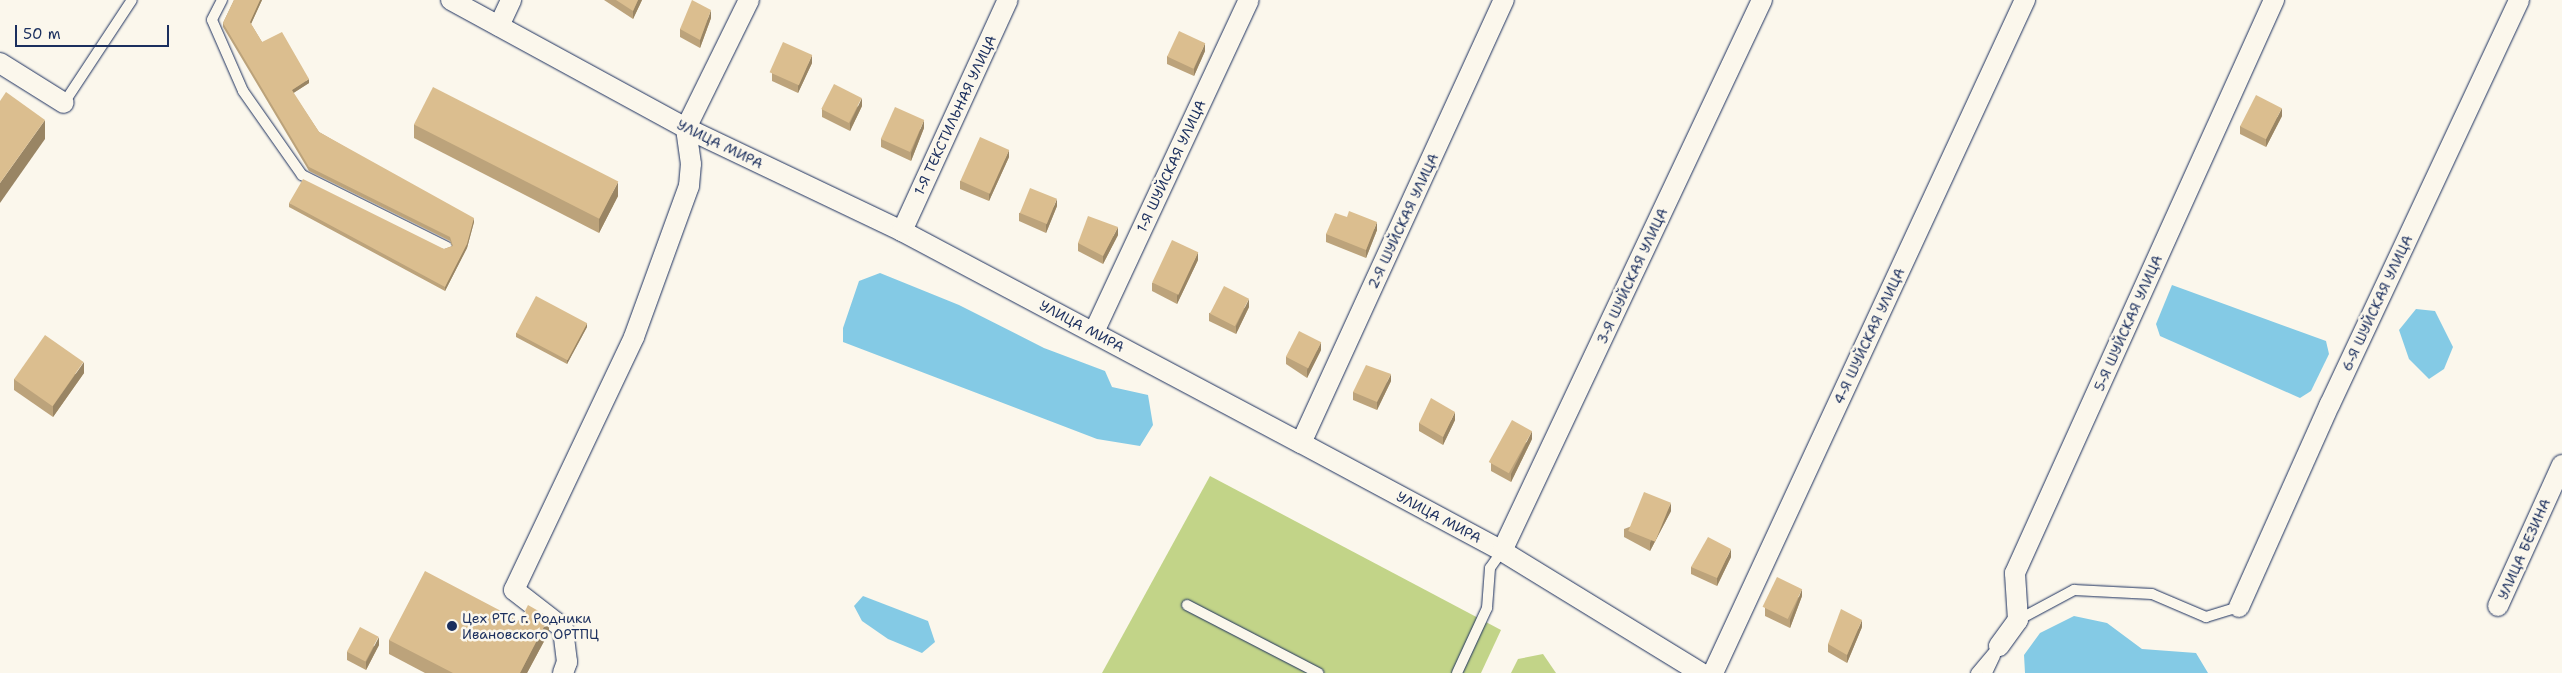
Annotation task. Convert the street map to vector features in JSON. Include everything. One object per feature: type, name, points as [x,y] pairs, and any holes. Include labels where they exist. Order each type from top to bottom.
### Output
[{"type":"street","name":"УЛИЦА МИРА","points":[[451,0],[686,128],[902,231],[1502,551],[1701,673]]},
{"type":"street","points":[[499,26],[511,0]]},
{"type":"street","points":[[563,673],[567,662],[563,628],[514,590],[634,337],[689,186],[691,164],[686,128],[749,0]]},
{"type":"street","name":"1-Я ТЕКСТИЛЬНАЯ УЛИЦА","points":[[902,231],[1008,0]]},
{"type":"street","name":"1-Я ШУЙСКАЯ УЛИЦА","points":[[1094,332],[1249,0]]},
{"type":"street","name":"2-Я ШУЙСКАЯ УЛИЦА","points":[[1301,443],[1504,0]]},
{"type":"street","name":"3-Я ШУЙСКАЯ УЛИЦА","points":[[1502,551],[1762,0]]},
{"type":"street","name":"4-Я ШУЙСКАЯ УЛИЦА","points":[[1713,673],[2025,0]]},
{"type":"street","name":"5-Я ШУЙСКАЯ УЛИЦА","points":[[2018,620],[2015,573],[2274,0]]},
{"type":"street","name":"6-Я ШУЙСКАЯ УЛИЦА","points":[[2240,607],[2330,404],[2519,0]]},
{"type":"street","points":[[0,63],[64,103]]},
{"type":"street","name":"УЛИЦА БЕЗИНА","points":[[2498,606],[2562,464]]},
{"type":"street","points":[[1999,646],[2018,620]]},
{"type":"lane","points":[[64,103],[132,0]]},
{"type":"lane","points":[[222,0],[212,20],[243,91],[302,175],[446,247]]},
{"type":"lane","points":[[1457,673],[1487,608],[1490,568],[1502,551]]},
{"type":"lane","points":[[2018,620],[2074,590],[2152,594],[2206,617],[2240,607]]},
{"type":"lane","points":[[1187,605],[1318,673]]},
{"type":"lane","points":[[1976,673],[1999,646]]},
{"type":"lane","points":[[1987,673],[1999,646]]},
{"type":"green space","points":[[1210,476],[1501,630],[1481,673],[1102,673]]},
{"type":"green space","points":[[1543,654],[1556,673],[1511,673],[1518,659]]},
{"type":"water","points":[[880,273],[959,305],[1044,348],[1105,371],[1112,387],[1148,395],[1153,425],[1140,446],[1097,439],[843,342],[843,328],[859,281]]},
{"type":"water","points":[[2172,285],[2326,341],[2329,354],[2311,391],[2300,398],[2160,336],[2156,324]]},
{"type":"water","points":[[2416,309],[2435,311],[2453,347],[2444,369],[2429,379],[2409,359],[2399,330]]},
{"type":"water","points":[[863,596],[928,621],[935,642],[922,653],[888,639],[862,621],[854,606]]},
{"type":"water","points":[[2074,616],[2107,623],[2142,649],[2196,653],[2208,673],[2025,673],[2024,655],[2040,633]]},
{"type":"building","points":[[234,0],[260,0],[250,22],[262,42],[282,32],[309,79],[292,90],[319,132],[474,218],[467,244],[445,287],[289,203],[303,179],[444,249],[453,246],[450,237],[309,167],[223,23]]},
{"type":"building","points":[[616,0],[638,0],[633,11]]},
{"type":"building","points":[[692,0],[711,10],[700,40],[680,29]]},
{"type":"building","points":[[1179,31],[1205,43],[1193,69],[1167,56]]},
{"type":"building","points":[[783,42],[812,55],[799,85],[770,72]]},
{"type":"building","points":[[834,84],[862,98],[849,123],[821,109]]},
{"type":"building","points":[[433,87],[618,181],[599,219],[414,124]]},
{"type":"building","points":[[6,92],[45,120],[0,183],[0,101]]},
{"type":"building","points":[[2256,95],[2282,108],[2266,139],[2240,126]]},
{"type":"building","points":[[895,107],[924,120],[910,152],[881,139]]},
{"type":"building","points":[[980,137],[1009,150],[990,194],[960,181]]},
{"type":"building","points":[[1030,188],[1057,199],[1047,224],[1020,213]]},
{"type":"building","points":[[1349,211],[1377,222],[1366,250],[1326,234],[1335,213],[1347,217]]},
{"type":"building","points":[[1088,216],[1118,227],[1103,256],[1078,243]]},
{"type":"building","points":[[1172,240],[1198,252],[1178,295],[1152,283]]},
{"type":"building","points":[[1224,286],[1249,299],[1235,326],[1210,314]]},
{"type":"building","points":[[536,296],[587,323],[567,360],[516,333]]},
{"type":"building","points":[[1299,331],[1321,342],[1308,368],[1286,357]]},
{"type":"building","points":[[45,335],[84,362],[53,406],[14,379]]},
{"type":"building","points":[[1366,365],[1391,374],[1377,402],[1353,392]]},
{"type":"building","points":[[1431,398],[1455,412],[1443,437],[1419,423]]},
{"type":"building","points":[[1512,420],[1532,431],[1509,473],[1489,462]]},
{"type":"building","points":[[1644,492],[1671,503],[1655,542],[1628,531]]},
{"type":"building","points":[[1708,537],[1731,549],[1717,578],[1691,567]]},
{"type":"building","name":"Цех РТС г. Родники Ивановского ОРТПЦ","points":[[425,571],[520,621],[528,605],[549,617],[520,673],[453,673],[389,640]]},
{"type":"building","points":[[1777,577],[1802,589],[1788,619],[1763,607]]},
{"type":"building","points":[[1841,609],[1862,620],[1847,655],[1828,644]]},
{"type":"building","points":[[360,627],[379,637],[365,662],[347,652]]},
{"type":"place","name":"Цех РТС г. Родники Ивановского ОРТПЦ","points":[[452,626]]}]
